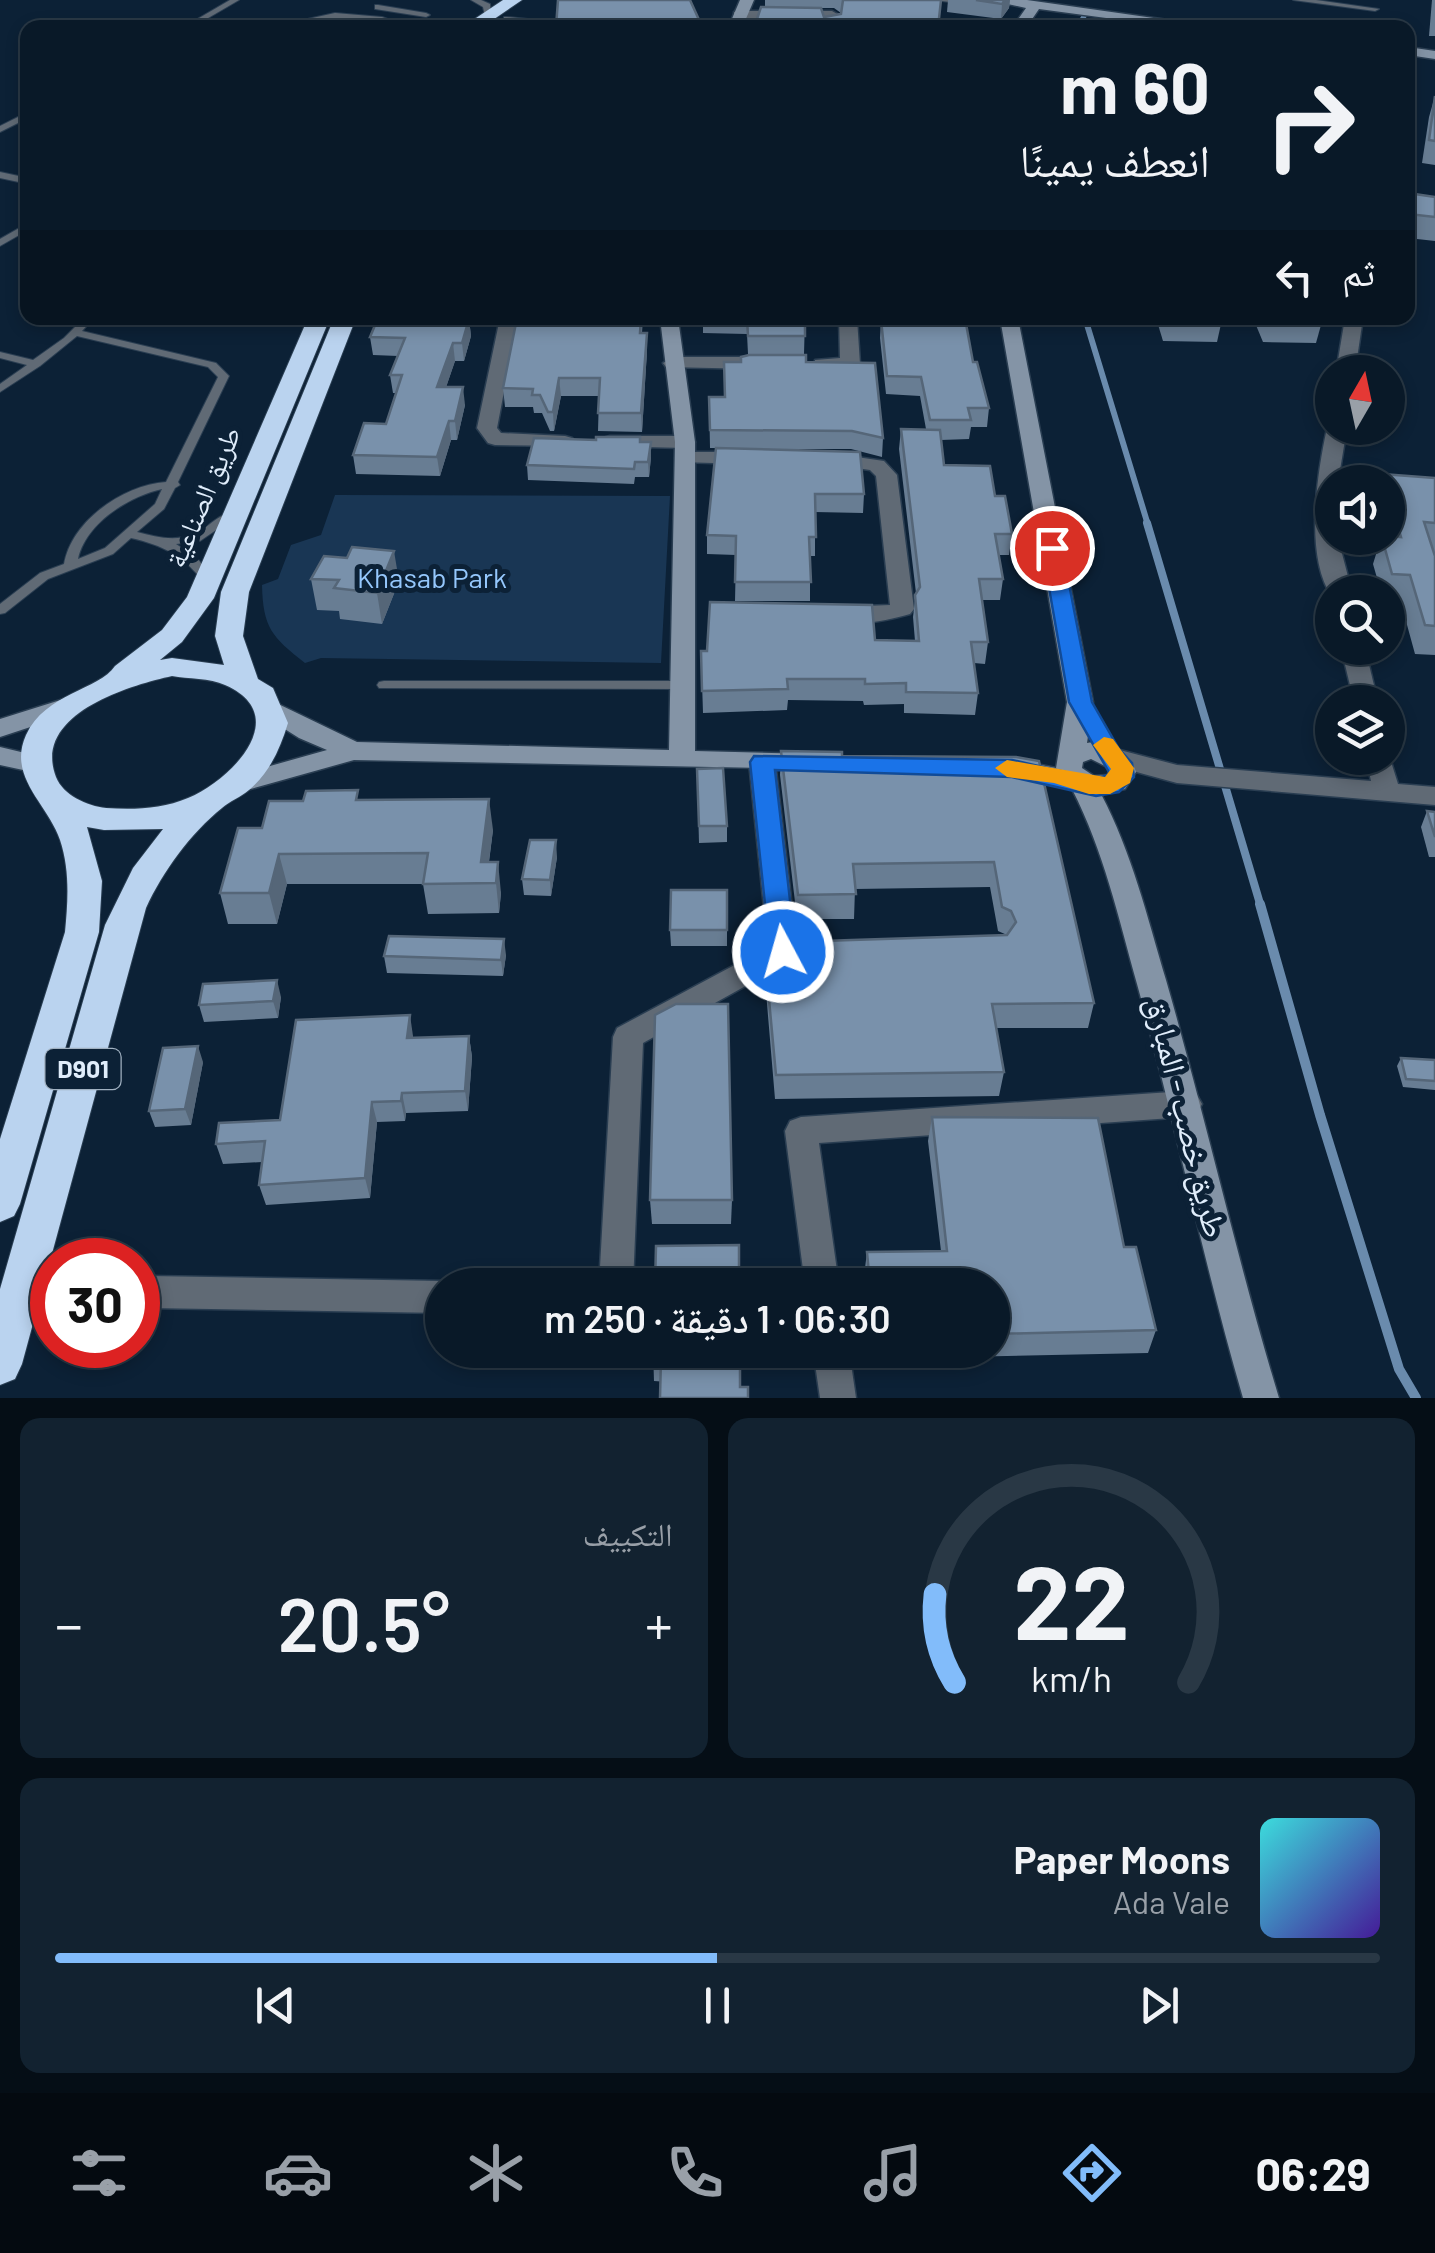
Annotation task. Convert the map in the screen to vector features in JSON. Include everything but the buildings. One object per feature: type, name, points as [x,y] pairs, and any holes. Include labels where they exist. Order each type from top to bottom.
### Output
[{"type":"highway","points":[[496,20],[514,0]]},
{"type":"highway","points":[[496,20],[538,0]]},
{"type":"highway","name":"طريق الصناعية","points":[[117,679],[172,636],[191,613],[240,509],[317,325]]},
{"type":"highway","points":[[270,708],[244,680],[229,636],[234,592],[342,325]]},
{"type":"highway","points":[[37,764],[42,740],[70,705],[117,679],[144,671],[185,668],[222,672],[244,680]]},
{"type":"highway","name":"D901","points":[[0,1364],[122,925],[136,888],[162,848],[258,765],[270,745],[274,726],[270,708]]},
{"type":"highway","name":"D901","points":[[0,1204],[82,932],[88,891],[81,844],[60,805],[38,776],[37,764]]},
{"type":"highway","points":[[60,805],[85,816],[115,821],[148,820],[227,792]]},
{"type":"main road","points":[[996,0],[1156,20]]},
{"type":"main road","points":[[1140,18],[1150,0]]},
{"type":"main road","points":[[1025,20],[1035,5]]},
{"type":"main road","points":[[670,325],[685,450],[694,612],[684,685],[682,760]]},
{"type":"main road","points":[[1010,325],[1080,702],[1076,769]]},
{"type":"main road","points":[[1080,702],[1115,769]]},
{"type":"main road","points":[[0,728],[70,705]]},
{"type":"main road","points":[[270,708],[308,732],[354,751]]},
{"type":"main road","points":[[1003,768],[1076,769],[1094,750],[1115,769]]},
{"type":"main road","points":[[227,792],[354,751],[839,764]]},
{"type":"main road","points":[[0,756],[37,764]]},
{"type":"main road","name":"طريق خصب - المبارق","points":[[1076,769],[1110,836],[1186,1104],[1229,1291],[1261,1398]]},
{"type":"main road","name":"طريق خصب - المبارق","points":[[1110,836],[1115,769]]},
{"type":"street","points":[[764,20],[832,15],[831,20]]},
{"type":"street","points":[[508,325],[488,428],[495,439],[765,458]]},
{"type":"street","points":[[673,362],[850,364],[848,325]]},
{"type":"street","points":[[1349,355],[1353,325]]},
{"type":"street","points":[[1334,445],[1327,479],[1326,532],[1336,575]]},
{"type":"street","points":[[805,458],[851,459],[876,465],[886,475],[902,609],[883,614],[814,614]]},
{"type":"street","points":[[762,762],[783,952]]},
{"type":"street","points":[[1115,769],[1435,796]]},
{"type":"street","points":[[1383,775],[1387,792]]},
{"type":"street","points":[[617,1268],[628,1037],[783,952],[821,951]]},
{"type":"street","points":[[820,1268],[800,1131],[1186,1104]]},
{"type":"street","points":[[160,1292],[425,1297]]},
{"type":"street","points":[[834,1368],[838,1398]]},
{"type":"lane","points":[[199,20],[235,0]]},
{"type":"lane","points":[[404,12],[419,0]]},
{"type":"lane","points":[[475,0],[488,6],[496,20]]},
{"type":"lane","points":[[936,0],[950,0]]},
{"type":"lane","points":[[1297,0],[1375,9]]},
{"type":"lane","points":[[378,8],[426,15]]},
{"type":"lane","points":[[306,20],[330,15],[361,20]]},
{"type":"lane","points":[[0,243],[6,235]]},
{"type":"lane","points":[[0,389],[83,325]]},
{"type":"lane","points":[[0,610],[33,583],[109,551],[160,506],[174,485],[223,381],[223,371],[212,365],[76,333]]},
{"type":"lane","points":[[0,355],[36,364]]},
{"type":"lane","points":[[70,567],[78,539],[130,494],[151,485],[174,485]]},
{"type":"lane","points":[[165,542],[196,538],[240,509]]},
{"type":"lane","points":[[129,534],[165,542],[188,554],[208,580]]},
{"type":"lane","points":[[384,685],[684,685]]},
{"type":"green space","name":"Khasab Park","points":[[335,495],[670,496],[661,663],[321,658],[305,663],[284,646],[267,622],[262,585],[278,579],[291,545],[321,535]]},
{"type":"waterway","points":[[1082,20],[1086,13]]},
{"type":"waterway","points":[[1087,325],[1148,525]]},
{"type":"waterway","points":[[1147,523],[1261,907]]},
{"type":"waterway","points":[[1260,904],[1399,1369],[1416,1398]]},
{"type":"slow traffic","points":[[1007,768],[1089,786],[1110,786],[1122,777],[1122,768],[1104,745]]},
{"type":"route","points":[[783,952],[762,762],[1012,768],[1096,787],[1110,786],[1122,777],[1120,763],[1110,754],[1080,702],[1052,548]]}]
